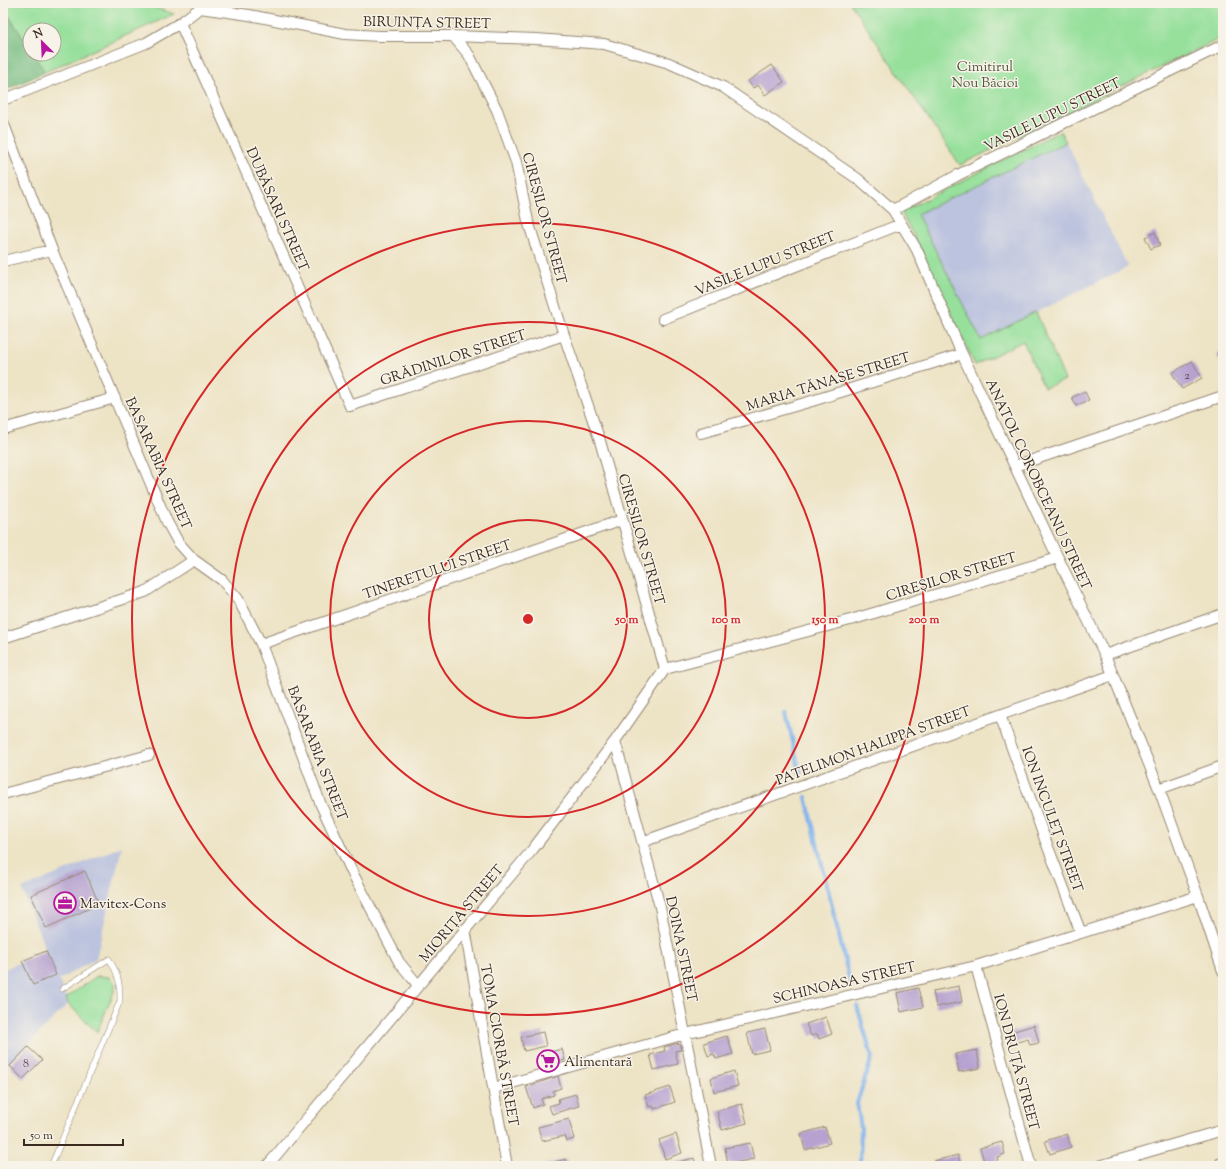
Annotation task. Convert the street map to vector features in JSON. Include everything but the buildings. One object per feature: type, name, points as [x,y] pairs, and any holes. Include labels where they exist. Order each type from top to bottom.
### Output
[{"type":"street","name":"BIRUINȚA STREET","points":[[3,100],[146,43],[180,23],[200,8],[249,15],[345,34],[536,39],[604,44],[669,63],[723,88]]},
{"type":"street","name":"DUBĂSARI STREET","points":[[180,23],[350,406]]},
{"type":"street","name":"CIREȘILOR STREET","points":[[453,36],[469,56],[497,110],[516,162],[528,221],[564,336],[600,441],[665,669],[854,620],[1058,558]]},
{"type":"street","name":"VASILE LUPU STREET","points":[[893,210],[958,175],[1223,45]]},
{"type":"street","name":"ANATOL COROBCEANU STREET","points":[[723,88],[858,179],[893,210],[916,250],[1014,466],[1105,655],[1159,790],[1198,896],[1223,971]]},
{"type":"street","name":"BASARABIA STREET","points":[[3,122],[52,250],[167,522],[178,542],[194,560],[222,580],[238,599],[261,644],[321,805],[352,872],[399,962],[418,985]]},
{"type":"street","name":"VASILE LUPU STREET","points":[[662,319],[901,224]]},
{"type":"street","points":[[3,262],[52,250]]},
{"type":"street","name":"GRĂDINILOR STREET","points":[[350,406],[564,336]]},
{"type":"street","name":"MARIA TĂNASE STREET","points":[[701,433],[812,401],[962,354]]},
{"type":"street","points":[[1014,466],[1223,396]]},
{"type":"street","points":[[3,429],[115,398]]},
{"type":"street","name":"TINERETULUI STREET","points":[[261,644],[622,520]]},
{"type":"street","points":[[3,638],[145,592],[194,560]]},
{"type":"street","points":[[1105,655],[1223,614]]},
{"type":"street","name":"MIORIȚA STREET","points":[[267,1166],[533,849],[615,741],[665,669]]},
{"type":"street","name":"PATELIMON HALIPPA STREET","points":[[642,842],[1113,676]]},
{"type":"street","name":"ION INCULEȚ STREET","points":[[1000,715],[1043,835],[1081,933]]},
{"type":"street","name":"DOINA STREET","points":[[615,741],[660,908],[711,1166]]},
{"type":"street","points":[[3,794],[149,755]]},
{"type":"street","points":[[1159,790],[1223,766]]},
{"type":"street","name":"SCHINOASA STREET","points":[[494,1088],[684,1034],[976,966],[1198,896]]},
{"type":"street","name":"TOMA CIORBĂ STREET","points":[[465,929],[507,1166]]},
{"type":"street","name":"ION DRUȚĂ STREET","points":[[976,966],[1031,1166]]},
{"type":"street","points":[[1099,1166],[1223,1130]]},
{"type":"lane","points":[[51,1166],[120,1001],[120,985],[117,974],[109,959],[62,989]]},
{"type":"shaded area","points":[[1066,142],[1128,267],[981,340],[917,214]]},
{"type":"shaded area","name":"Mavitex-Cons","points":[[122,846],[96,959],[59,980],[68,1004],[3,1069],[3,970],[46,951],[22,889]]},
{"type":"green space","points":[[3,3],[141,3],[174,14],[45,72],[38,62],[62,62],[62,22],[22,22],[22,37],[3,7]]},
{"type":"green space","name":"Cimitirul Nou Băcioi","points":[[850,3],[1223,3],[1223,37],[960,165]]},
{"type":"green space","points":[[3,7],[22,37],[22,62],[38,62],[45,72],[3,91]]},
{"type":"green space","points":[[1060,131],[1066,142],[917,214],[981,340],[1036,312],[1065,380],[1044,388],[1023,341],[975,365],[924,255],[901,212]]},
{"type":"green space","points":[[97,976],[109,977],[115,983],[115,989],[97,1032],[68,1004],[66,998]]},
{"type":"waterway","points":[[786,712],[800,773]]},
{"type":"waterway","points":[[806,797],[851,986]]},
{"type":"waterway","points":[[857,1006],[872,1057],[857,1103],[861,1128],[860,1166]]},
{"type":"place","name":"Mavitex-Cons","points":[[65,903]]},
{"type":"place","name":"Alimentară","points":[[548,1061]]}]
